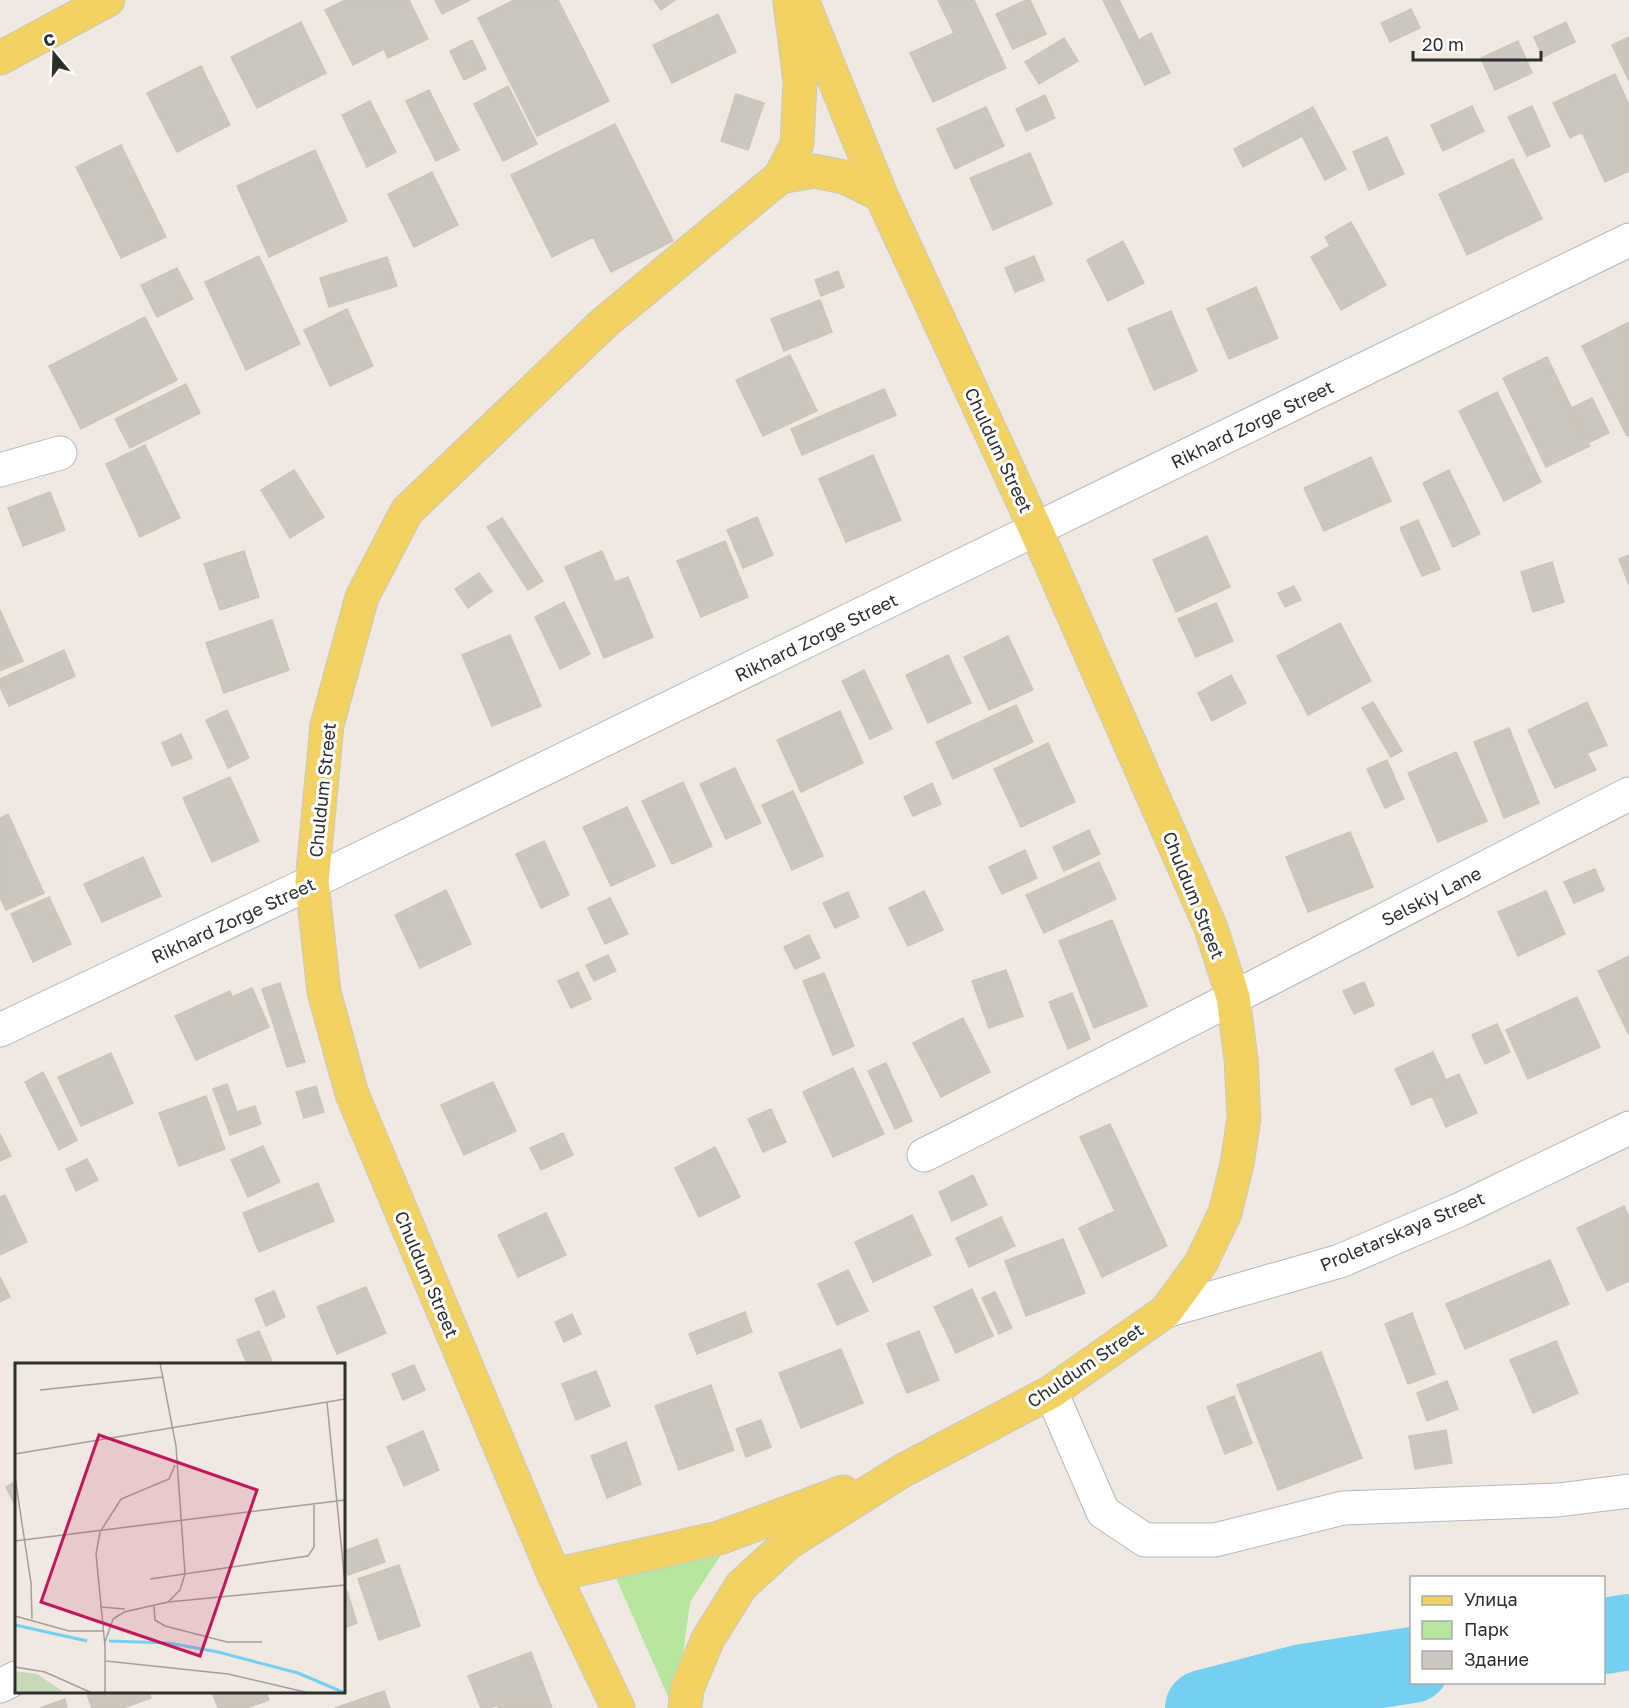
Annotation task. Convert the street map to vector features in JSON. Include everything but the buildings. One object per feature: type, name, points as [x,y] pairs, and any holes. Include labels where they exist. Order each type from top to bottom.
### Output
[{"type":"main road","points":[[0,58],[108,0]]},
{"type":"main road","name":"Chuldum Street","points":[[618,1708],[554,1575],[352,1094],[324,992],[312,882],[327,725],[362,597],[407,511],[604,323],[780,177],[797,144],[800,82],[789,0]]},
{"type":"main road","name":"Chuldum Street","points":[[685,1708],[687,1689],[708,1639],[741,1586],[788,1543],[902,1471],[1051,1392],[1166,1311],[1201,1263],[1225,1213],[1237,1164],[1244,1118],[1233,997],[1211,928],[1036,530],[881,195],[802,0]]},
{"type":"main road","points":[[780,177],[813,171],[844,177],[881,195]]},
{"type":"main road","points":[[554,1575],[719,1538],[902,1471]]},
{"type":"street","name":"Rikhard Zorge Street","points":[[0,1030],[312,882],[1629,240]]},
{"type":"street","points":[[0,470],[60,453]]},
{"type":"street","name":"Selskiy Lane","points":[[924,1155],[1144,1045],[1629,794]]},
{"type":"street","name":"Proletarskaya Street","points":[[1166,1311],[1340,1261],[1459,1210],[1629,1128]]},
{"type":"street","points":[[1051,1392],[1103,1512],[1145,1540],[1215,1540],[1344,1508],[1558,1500],[1629,1491]]},
{"type":"street","points":[[0,1686],[15,1678]]},
{"type":"green space","points":[[742,1523],[690,1602],[676,1708],[673,1708],[613,1571]]},
{"type":"waterway","points":[[1605,1636],[1629,1632]]},
{"type":"waterway","points":[[1203,1708],[1303,1682],[1410,1665]]}]
